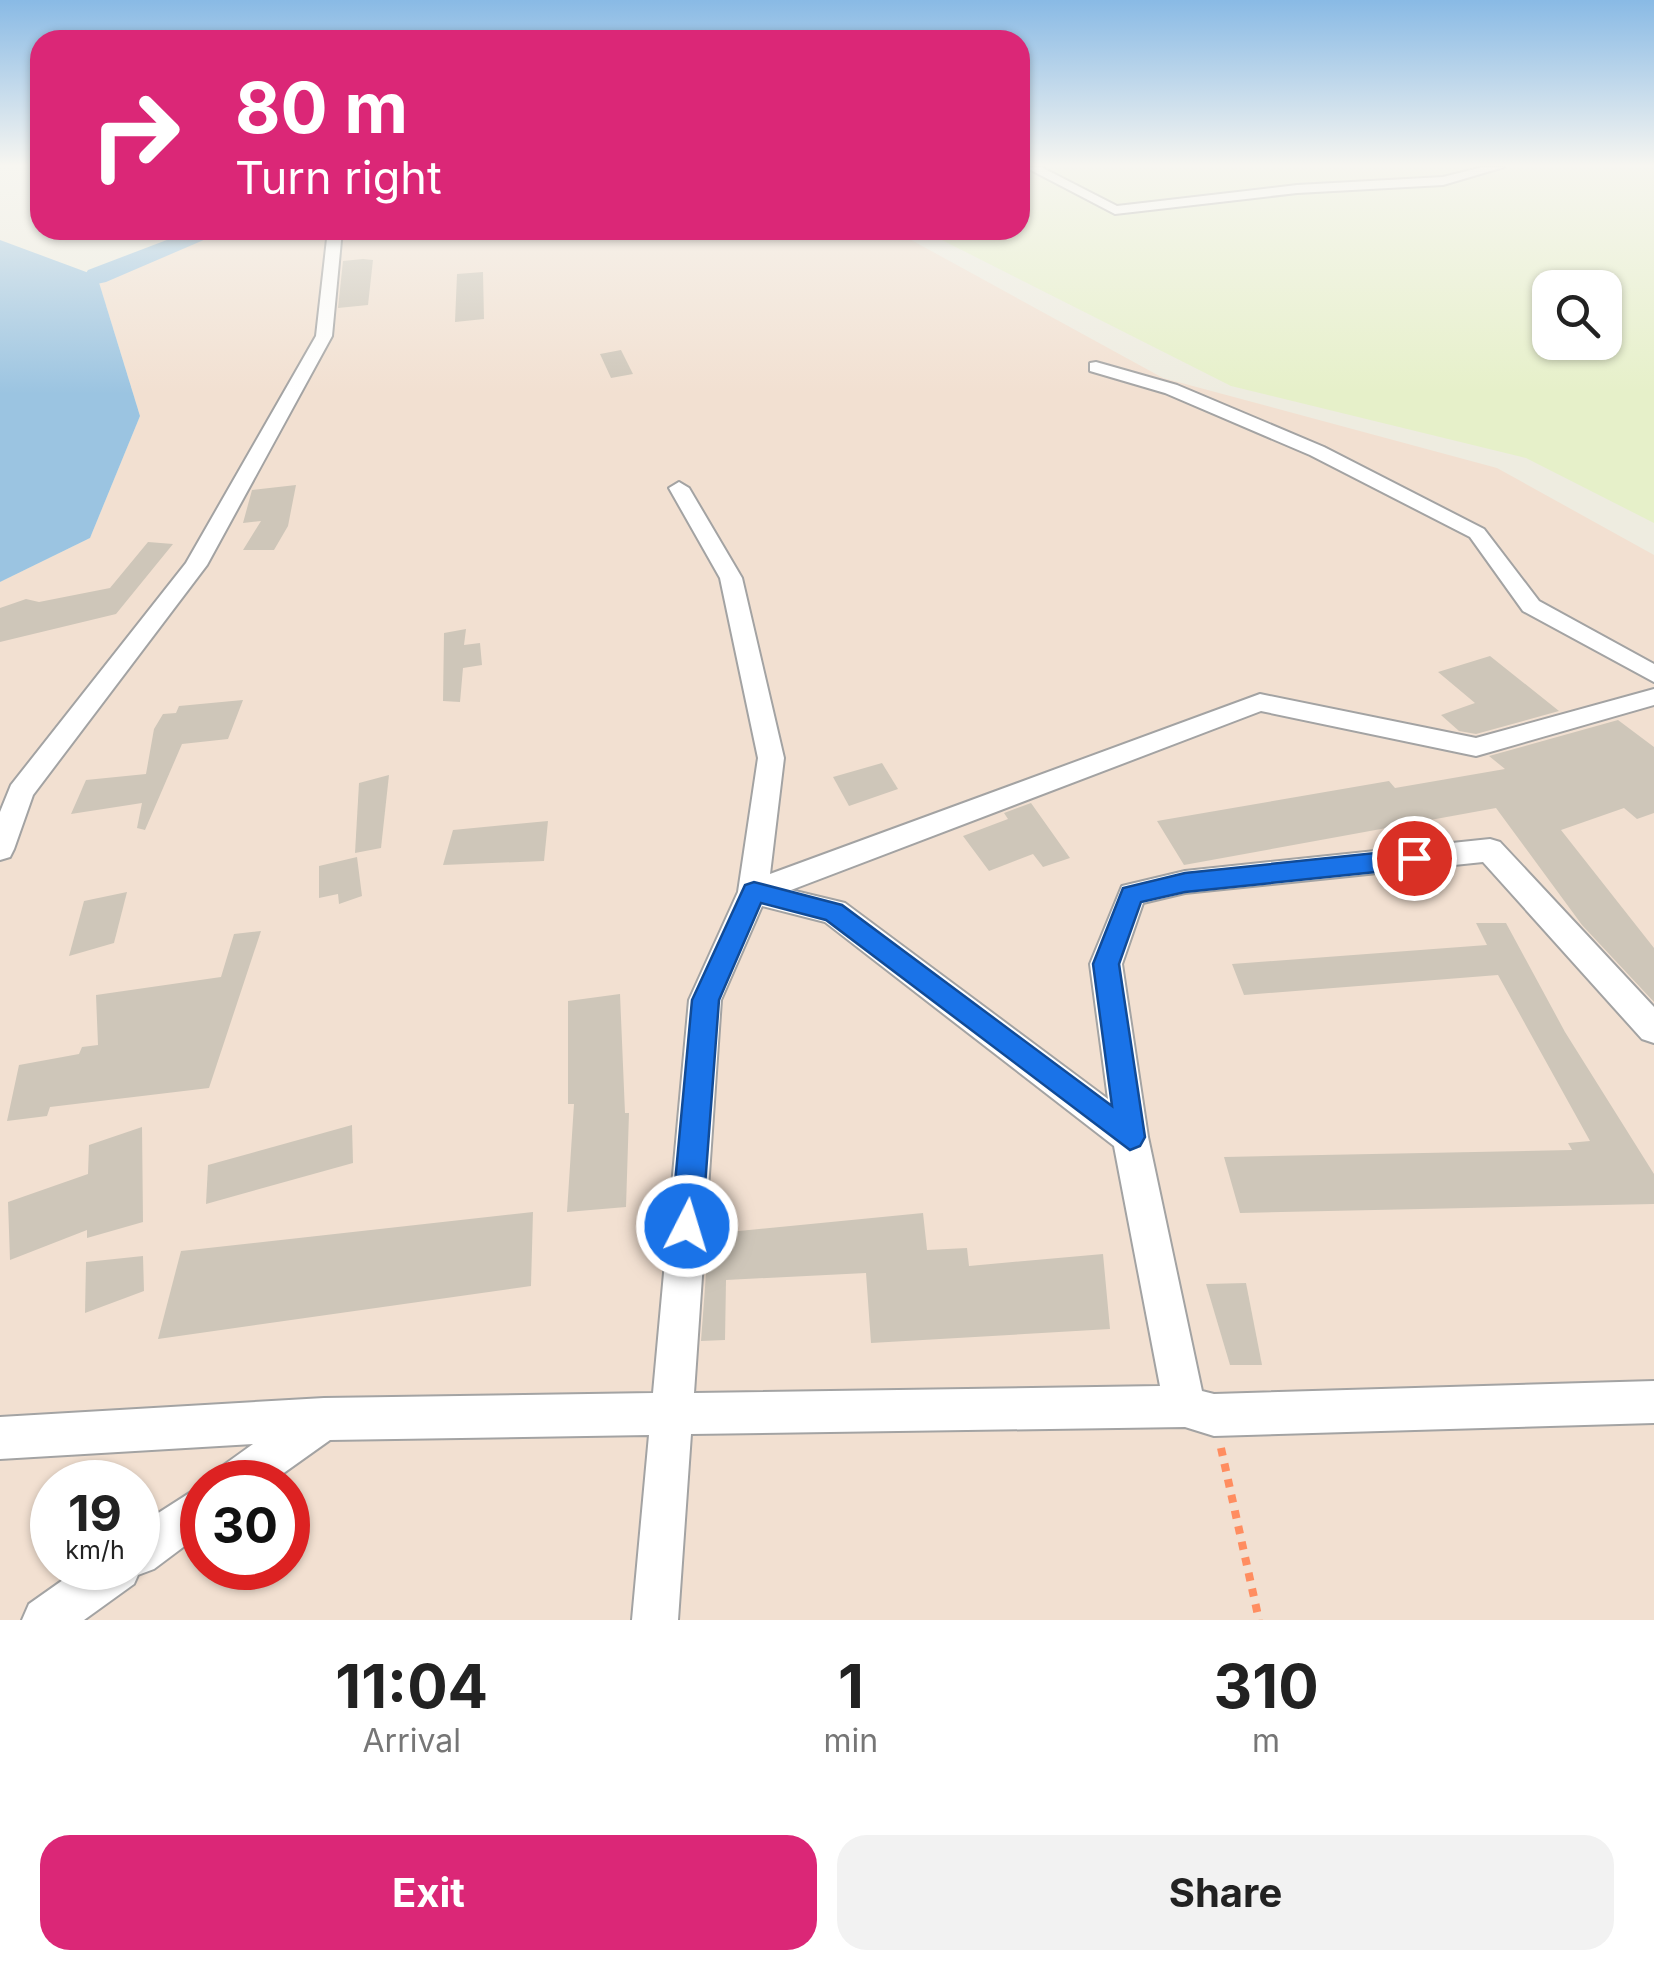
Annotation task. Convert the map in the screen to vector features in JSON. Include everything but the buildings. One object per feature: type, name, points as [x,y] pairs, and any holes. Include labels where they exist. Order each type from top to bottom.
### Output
[{"type":"street","points":[[0,849],[11,791],[196,565],[324,336],[334,243]]},
{"type":"street","points":[[1096,367],[1171,389],[1317,451],[1477,533],[1532,606],[1654,674]]},
{"type":"street","points":[[655,1620],[706,1000],[754,892],[770,758],[730,578],[679,488]]},
{"type":"street","points":[[754,892],[1260,702],[1476,747],[1654,697]]},
{"type":"street","points":[[1200,1411],[1130,1137],[1106,964],[1132,894],[1185,882],[1490,850],[1654,1029]]},
{"type":"street","points":[[754,892],[834,912],[1130,1137]]},
{"type":"street","points":[[0,1438],[324,1420],[1654,1402]]},
{"type":"street","points":[[267,1460],[324,1420]]},
{"type":"street","points":[[45,1620],[87,1590]]},
{"type":"path","points":[[1200,1411],[1258,1620]]},
{"type":"shaded area","points":[[183,243],[916,243],[1163,378],[1497,468],[1654,555],[1654,1620],[0,1620],[0,582],[90,538],[140,416],[97,276]]},
{"type":"green space","points":[[947,243],[1654,243],[1654,523],[1526,458],[1231,386]]},
{"type":"water","points":[[0,243],[7,243],[97,276],[140,416],[90,538],[0,582]]},
{"type":"waterway","points":[[97,276],[183,243]]},
{"type":"route","points":[[687,1226],[706,1000],[754,892],[834,912],[1130,1137],[1106,964],[1132,894],[1185,882],[1414,858]]}]
